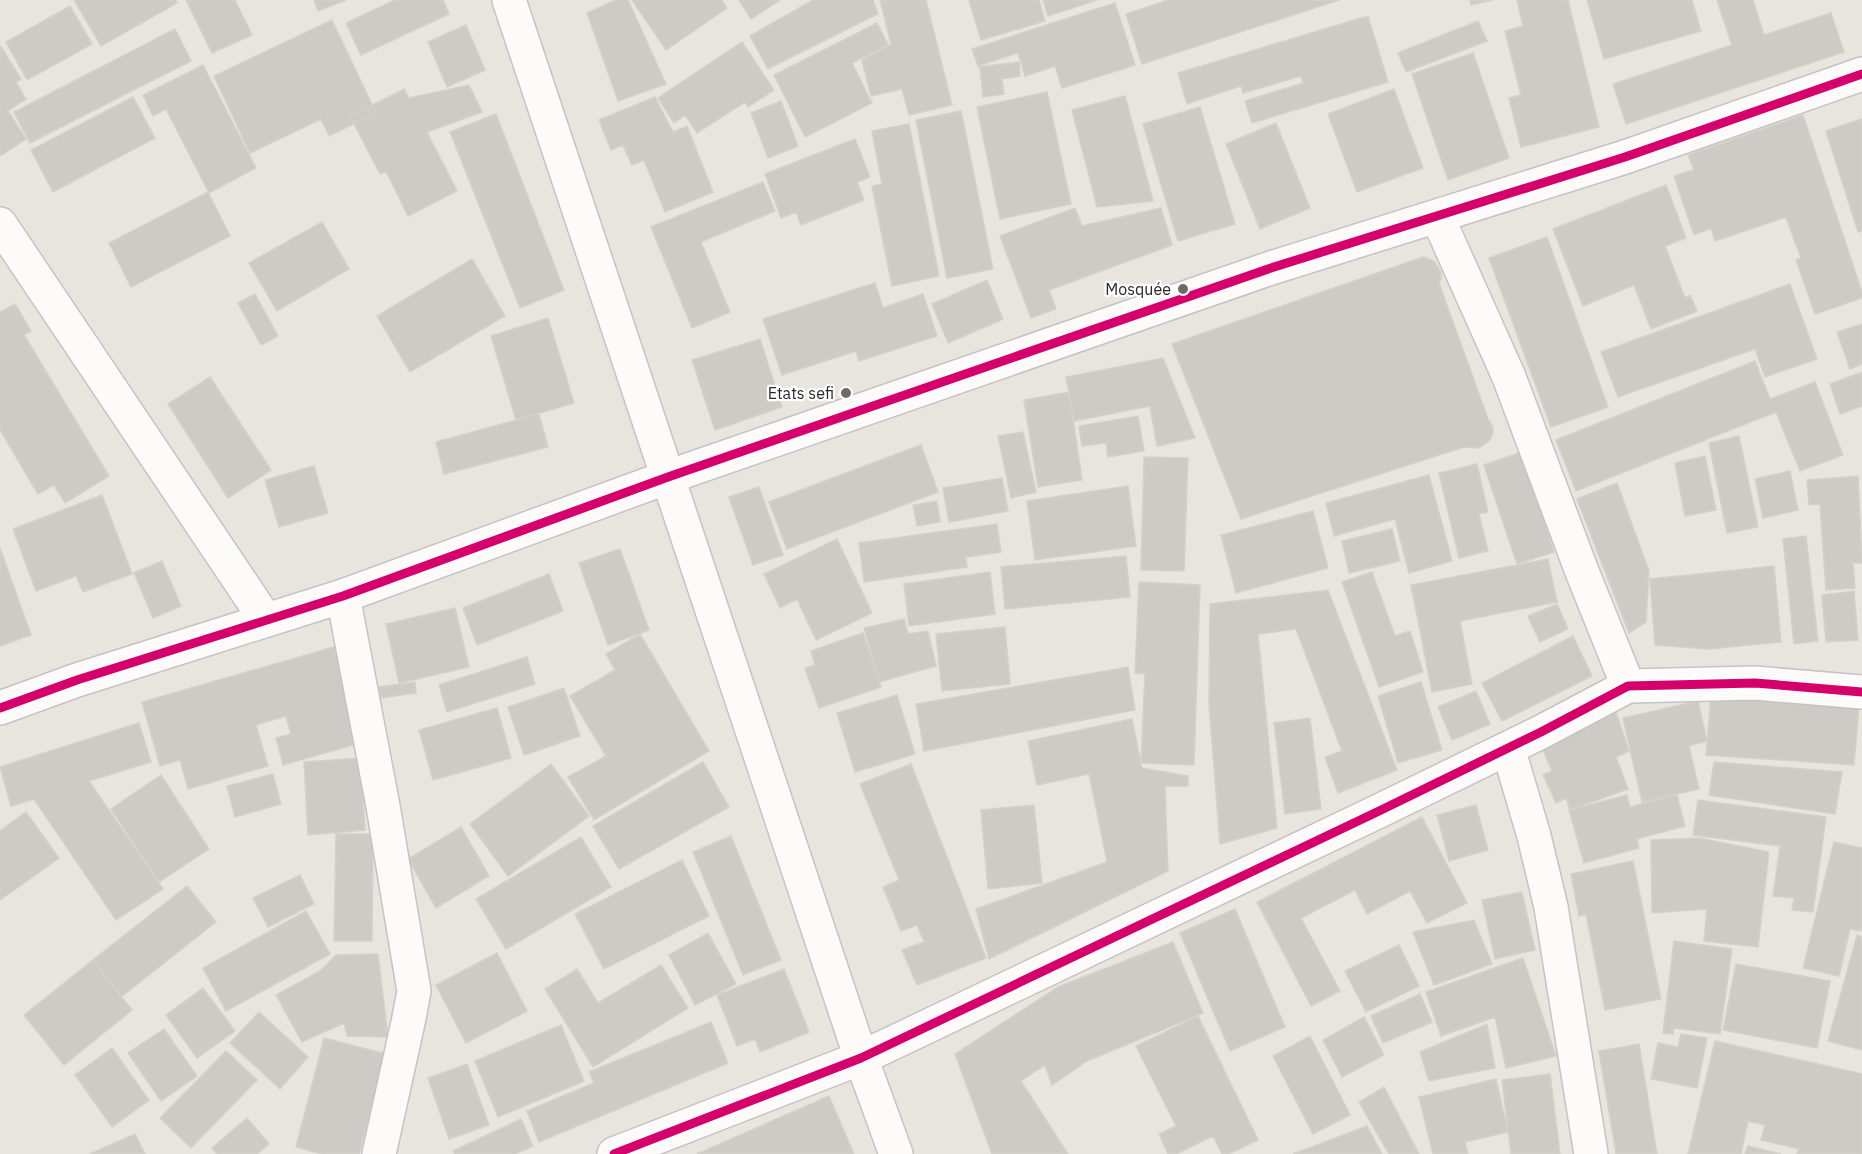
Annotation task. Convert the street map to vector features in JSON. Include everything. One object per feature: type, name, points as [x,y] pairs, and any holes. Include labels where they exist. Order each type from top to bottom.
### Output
[{"type":"street","points":[[509,0],[861,1058],[896,1154]]},
{"type":"street","points":[[0,708],[77,680],[343,596],[668,477],[1271,268],[1626,157],[1862,74]]},
{"type":"street","points":[[1437,216],[1509,377],[1581,569],[1628,686]]},
{"type":"street","points":[[0,224],[266,620]]},
{"type":"street","points":[[343,596],[383,806],[414,991],[379,1154]]},
{"type":"street","points":[[614,1154],[861,1058],[1541,732],[1628,686],[1755,683],[1862,692]]},
{"type":"street","points":[[1508,748],[1534,836],[1551,908],[1591,1154]]},
{"type":"building","points":[[74,0],[175,0],[177,3],[101,46]]},
{"type":"building","points":[[186,0],[235,0],[252,35],[212,53]]},
{"type":"building","points":[[314,0],[346,0],[318,11]]},
{"type":"building","points":[[395,0],[443,0],[449,14],[361,55],[346,23]]},
{"type":"building","points":[[616,0],[628,0],[666,84],[618,101],[587,13]]},
{"type":"building","points":[[632,0],[722,0],[727,8],[666,50]]},
{"type":"building","points":[[739,0],[780,0],[751,19]]},
{"type":"building","points":[[813,0],[873,0],[878,14],[768,69],[750,36]]},
{"type":"building","points":[[880,0],[926,0],[952,105],[909,115],[902,89],[871,96],[862,60],[891,44]]},
{"type":"building","points":[[969,0],[1039,0],[1045,21],[981,40]]},
{"type":"building","points":[[1043,0],[1097,0],[1048,16]]},
{"type":"building","points":[[1168,0],[1339,0],[1142,64],[1126,14]]},
{"type":"building","points":[[1470,0],[1493,0],[1471,5]]},
{"type":"building","points":[[1517,0],[1568,0],[1599,127],[1521,147],[1509,98],[1521,95],[1505,31],[1523,26]]},
{"type":"building","points":[[1587,0],[1692,0],[1701,31],[1604,59]]},
{"type":"building","points":[[1717,0],[1753,0],[1764,35],[1831,13],[1844,52],[1626,124],[1613,84],[1732,45]]},
{"type":"building","points":[[1115,3],[1135,65],[1062,88],[1055,66],[1025,76],[1018,53],[978,66],[972,49]]},
{"type":"building","points":[[70,6],[92,44],[27,80],[6,42]]},
{"type":"building","points":[[1368,16],[1388,82],[1252,123],[1245,101],[1303,83],[1301,76],[1243,93],[1241,86],[1187,104],[1178,73]]},
{"type":"building","points":[[332,20],[376,113],[329,136],[321,119],[250,153],[214,76]]},
{"type":"building","points":[[1478,21],[1487,41],[1406,72],[1398,53]]},
{"type":"building","points":[[877,23],[888,45],[852,63],[872,103],[805,137],[774,75]]},
{"type":"building","points":[[466,25],[485,70],[447,87],[428,42]]},
{"type":"building","points":[[175,29],[191,61],[30,143],[14,112]]},
{"type":"building","points":[[742,42],[774,90],[748,107],[745,102],[697,133],[685,115],[674,123],[658,98]]},
{"type":"building","points":[[0,45],[21,79],[16,82],[26,99],[8,111],[26,139],[0,156]]},
{"type":"building","points":[[1473,53],[1509,158],[1448,180],[1412,74]]},
{"type":"building","points":[[1019,62],[1020,76],[1002,79],[1004,94],[983,97],[980,67]]},
{"type":"building","points":[[203,65],[256,168],[209,193],[166,109],[153,116],[143,95]]},
{"type":"building","points":[[469,85],[482,112],[427,132],[457,191],[408,216],[386,171],[380,174],[350,116],[404,89],[409,98]]},
{"type":"building","points":[[1394,89],[1423,168],[1357,192],[1328,114]]},
{"type":"building","points":[[1047,92],[1071,204],[1000,219],[977,107]]},
{"type":"building","points":[[1125,96],[1153,201],[1097,207],[1072,110]]},
{"type":"building","points":[[133,97],[155,138],[53,192],[31,150]]},
{"type":"building","points":[[655,97],[673,132],[687,126],[713,192],[665,212],[644,160],[632,165],[623,145],[611,150],[599,120]]},
{"type":"building","points":[[781,101],[798,146],[768,158],[751,113]]},
{"type":"building","points":[[1200,107],[1235,224],[1178,241],[1143,124]]},
{"type":"building","points":[[961,111],[993,269],[947,278],[916,120]]},
{"type":"building","points":[[496,114],[564,290],[520,308],[450,132]]},
{"type":"building","points":[[1803,115],[1862,292],[1862,298],[1815,314],[1796,260],[1801,258],[1786,217],[1715,241],[1711,228],[1694,235],[1674,176],[1694,170],[1688,155]]},
{"type":"building","points":[[1862,119],[1862,231],[1858,232],[1826,131]]},
{"type":"building","points":[[1276,123],[1310,208],[1260,229],[1226,144]]},
{"type":"building","points":[[909,124],[939,276],[892,286],[872,186],[882,184],[872,131]]},
{"type":"building","points":[[855,139],[870,177],[857,182],[864,200],[801,225],[796,212],[781,218],[765,174]]},
{"type":"building","points":[[763,182],[775,211],[701,242],[730,312],[692,328],[651,227]]},
{"type":"building","points":[[1666,185],[1686,238],[1665,246],[1685,298],[1690,295],[1697,311],[1651,329],[1634,285],[1583,306],[1553,229]]},
{"type":"building","points":[[208,192],[230,236],[131,287],[109,243]]},
{"type":"building","points":[[1075,208],[1082,226],[1161,208],[1172,245],[1049,290],[1056,309],[1031,318],[1000,236]]},
{"type":"building","points":[[322,222],[349,269],[277,311],[249,263]]},
{"type":"building","points":[[1547,237],[1608,407],[1551,427],[1489,258]]},
{"type":"building","points":[[1423,257],[1434,261],[1441,272],[1439,283],[1488,419],[1493,427],[1490,440],[1479,448],[1464,447],[1241,519],[1172,344]]},
{"type":"building","points":[[472,259],[505,316],[410,372],[377,316]]},
{"type":"building","points":[[987,280],[1003,319],[948,343],[932,304]]},
{"type":"building","points":[[875,283],[883,308],[923,294],[937,336],[859,361],[856,351],[782,375],[763,319]]},
{"type":"building","points":[[1790,284],[1817,359],[1765,377],[1755,349],[1618,397],[1601,352]]},
{"type":"building","points":[[255,294],[278,336],[261,345],[238,303]]},
{"type":"building","points":[[15,304],[31,331],[24,335],[109,476],[65,503],[54,485],[38,494],[0,430],[0,312]]},
{"type":"building","points":[[548,318],[574,403],[516,420],[491,336]]},
{"type":"building","points":[[1862,324],[1862,364],[1850,369],[1837,332]]},
{"type":"building","points":[[760,339],[782,407],[715,430],[692,360]]},
{"type":"building","points":[[1163,358],[1195,438],[1157,446],[1150,406],[1074,421],[1066,377]]},
{"type":"building","points":[[1755,361],[1770,399],[1815,382],[1843,455],[1800,471],[1776,412],[1576,491],[1556,440]]},
{"type":"building","points":[[1862,372],[1862,406],[1840,414],[1830,384]]},
{"type":"building","points":[[210,377],[271,470],[228,498],[168,404]]},
{"type":"building","points":[[1069,392],[1082,480],[1038,487],[1024,400]]},
{"type":"building","points":[[539,414],[548,447],[444,474],[436,442]]},
{"type":"building","points":[[1138,416],[1144,451],[1108,457],[1106,443],[1082,446],[1079,426]]},
{"type":"building","points":[[1023,432],[1036,492],[1011,498],[998,436]]},
{"type":"building","points":[[1739,436],[1758,527],[1727,533],[1709,443]]},
{"type":"building","points":[[921,445],[938,492],[787,549],[769,502]]},
{"type":"building","points":[[1522,452],[1554,552],[1517,564],[1484,465]]},
{"type":"building","points":[[1705,456],[1716,510],[1685,516],[1675,463]]},
{"type":"building","points":[[1144,457],[1188,458],[1184,571],[1141,570]]},
{"type":"building","points":[[1477,464],[1488,512],[1479,514],[1488,551],[1459,558],[1439,473]]},
{"type":"building","points":[[314,466],[328,513],[279,527],[265,480]]},
{"type":"building","points":[[1790,471],[1798,510],[1763,518],[1755,479]]},
{"type":"building","points":[[1429,475],[1452,561],[1409,573],[1395,519],[1334,536],[1326,503]]},
{"type":"building","points":[[1858,476],[1862,563],[1853,563],[1855,588],[1826,590],[1820,504],[1809,505],[1807,480]]},
{"type":"building","points":[[1002,478],[1008,511],[949,522],[943,488]]},
{"type":"building","points":[[1617,483],[1649,571],[1646,622],[1629,633],[1577,499]]},
{"type":"building","points":[[1128,486],[1136,546],[1035,560],[1027,501]]},
{"type":"building","points":[[759,487],[783,555],[753,565],[729,497]]},
{"type":"building","points":[[102,495],[132,574],[83,592],[76,576],[36,591],[13,529]]},
{"type":"building","points":[[937,501],[940,522],[917,526],[913,505]]},
{"type":"building","points":[[1313,511],[1328,568],[1236,593],[1221,535]]},
{"type":"building","points":[[997,524],[1001,552],[966,557],[967,567],[864,582],[859,543]]},
{"type":"building","points":[[1392,529],[1400,561],[1349,573],[1342,541]]},
{"type":"building","points":[[1806,536],[1818,641],[1794,644],[1783,539]]},
{"type":"building","points":[[837,539],[872,613],[816,640],[797,599],[780,608],[764,574]]},
{"type":"building","points":[[0,548],[31,635],[0,646]]},
{"type":"building","points":[[620,549],[649,630],[608,645],[579,563]]},
{"type":"building","points":[[1126,556],[1130,597],[1005,609],[1001,567]]},
{"type":"building","points":[[1548,559],[1557,602],[1460,621],[1472,684],[1432,692],[1411,585]]},
{"type":"building","points":[[162,561],[181,606],[153,618],[134,573]]},
{"type":"building","points":[[1774,566],[1781,642],[1709,649],[1655,645],[1650,579]]},
{"type":"building","points":[[990,572],[995,614],[909,626],[904,584]]},
{"type":"building","points":[[1372,572],[1395,636],[1410,631],[1423,672],[1379,687],[1342,582]]},
{"type":"building","points":[[549,574],[563,611],[477,645],[463,608]]},
{"type":"building","points":[[1139,582],[1200,585],[1194,765],[1141,763],[1145,674],[1135,673]]},
{"type":"building","points":[[1328,590],[1397,770],[1338,793],[1325,757],[1342,751],[1296,629],[1258,634],[1277,828],[1220,844],[1209,704],[1210,604]]},
{"type":"building","points":[[1854,591],[1858,640],[1826,642],[1822,595]]},
{"type":"building","points":[[1557,604],[1568,629],[1540,642],[1528,616]]},
{"type":"building","points":[[455,608],[469,667],[399,683],[386,624]]},
{"type":"building","points":[[904,619],[908,634],[928,631],[936,666],[879,682],[864,628]]},
{"type":"building","points":[[1005,627],[1010,684],[942,691],[936,634]]},
{"type":"building","points":[[863,633],[881,687],[819,708],[805,668],[815,665],[811,651]]},
{"type":"building","points":[[640,634],[709,751],[594,820],[568,777],[606,756],[570,696],[615,670],[606,654]]},
{"type":"building","points":[[1573,636],[1592,676],[1502,721],[1482,683]]},
{"type":"building","points":[[334,647],[360,743],[283,765],[276,738],[291,734],[286,716],[256,725],[268,766],[188,789],[180,760],[160,766],[142,702]]},
{"type":"building","points":[[527,657],[535,684],[447,712],[439,685]]},
{"type":"building","points":[[1128,667],[1135,710],[924,751],[916,704]]},
{"type":"building","points":[[415,682],[416,693],[381,698],[379,687]]},
{"type":"building","points":[[1421,682],[1442,750],[1398,763],[1378,696]]},
{"type":"building","points":[[564,688],[580,736],[524,755],[508,707]]},
{"type":"building","points":[[1476,691],[1490,724],[1452,740],[1438,707]]},
{"type":"building","points":[[897,695],[915,754],[855,772],[837,713]]},
{"type":"building","points":[[1711,697],[1859,707],[1854,765],[1706,755]]},
{"type":"building","points":[[1698,701],[1707,741],[1689,746],[1699,789],[1642,802],[1623,718]]},
{"type":"building","points":[[497,708],[511,758],[433,780],[419,730]]},
{"type":"building","points":[[1616,712],[1629,751],[1616,757],[1628,789],[1570,810],[1566,798],[1556,803],[1543,775],[1552,771],[1542,747]]},
{"type":"building","points":[[1310,718],[1321,809],[1285,814],[1274,723]]},
{"type":"building","points":[[1132,719],[1142,768],[1188,776],[1188,786],[1165,786],[1168,871],[989,959],[976,909],[1107,862],[1089,774],[1037,785],[1028,741]]},
{"type":"building","points":[[139,723],[151,762],[89,781],[163,889],[116,920],[34,799],[11,806],[0,767]]},
{"type":"building","points":[[361,758],[365,830],[308,835],[304,762]]},
{"type":"building","points":[[703,762],[729,807],[619,869],[593,826]]},
{"type":"building","points":[[1714,762],[1842,772],[1835,814],[1709,795]]},
{"type":"building","points":[[551,764],[589,816],[508,876],[470,824]]},
{"type":"building","points":[[911,764],[986,958],[917,985],[902,950],[924,942],[917,925],[901,931],[883,887],[899,880],[860,784]]},
{"type":"building","points":[[273,774],[281,804],[235,817],[227,786]]},
{"type":"building","points":[[161,775],[209,849],[159,882],[111,809]]},
{"type":"building","points":[[1627,795],[1630,807],[1677,795],[1685,826],[1637,839],[1639,848],[1584,863],[1569,810]]},
{"type":"building","points":[[1698,800],[1826,817],[1813,912],[1792,910],[1794,898],[1773,896],[1780,846],[1693,835]]},
{"type":"building","points":[[1034,805],[1042,883],[988,889],[981,810]]},
{"type":"building","points":[[1476,805],[1488,850],[1449,861],[1437,815]]},
{"type":"building","points":[[26,812],[59,858],[0,900],[0,831]]},
{"type":"building","points":[[1422,817],[1467,903],[1427,923],[1410,891],[1367,914],[1355,890],[1301,918],[1340,991],[1311,1006],[1257,902]]},
{"type":"building","points":[[461,827],[489,876],[436,908],[408,859]]},
{"type":"building","points":[[336,834],[373,834],[372,941],[334,941]]},
{"type":"building","points":[[731,836],[781,960],[743,975],[693,852]]},
{"type":"building","points":[[581,837],[611,887],[506,949],[476,899]]},
{"type":"building","points":[[1699,838],[1769,852],[1758,947],[1704,941],[1707,909],[1652,913],[1651,840]]},
{"type":"building","points":[[1834,842],[1862,848],[1862,927],[1861,931],[1850,929],[1839,976],[1803,968]]},
{"type":"building","points":[[682,860],[709,916],[604,969],[575,914]]},
{"type":"building","points":[[1633,861],[1661,999],[1605,1010],[1586,914],[1579,916],[1571,874]]},
{"type":"building","points":[[300,875],[314,904],[268,927],[253,898]]},
{"type":"building","points":[[187,886],[216,922],[121,997],[93,960]]},
{"type":"building","points":[[1522,892],[1535,950],[1495,959],[1482,900]]},
{"type":"building","points":[[1235,909],[1285,1027],[1230,1051],[1180,933]]},
{"type":"building","points":[[306,911],[330,954],[226,1011],[203,968]]},
{"type":"building","points":[[1474,920],[1492,964],[1434,985],[1413,932]]},
{"type":"building","points":[[708,933],[736,984],[695,1005],[669,955]]},
{"type":"building","points":[[1857,935],[1862,937],[1862,1050],[1828,1041]]},
{"type":"building","points":[[1674,941],[1732,949],[1720,1034],[1674,1028],[1673,1034],[1663,1033]]},
{"type":"building","points":[[1173,942],[1203,1013],[1087,1061],[1052,1085],[1045,1065],[1021,1081],[1068,1154],[992,1154],[955,1054],[1058,987]]},
{"type":"building","points":[[1399,945],[1419,986],[1366,1012],[1345,971]]},
{"type":"building","points":[[497,953],[527,1011],[466,1043],[436,985]]},
{"type":"building","points":[[378,954],[388,1037],[347,1036],[344,1023],[302,1042],[276,995],[320,971],[336,955]]},
{"type":"building","points":[[1523,958],[1556,1056],[1506,1068],[1495,1017],[1441,1036],[1426,992]]},
{"type":"building","points":[[93,960],[132,1010],[64,1065],[24,1015]]},
{"type":"building","points":[[1736,964],[1830,981],[1817,1048],[1723,1030]]},
{"type":"building","points":[[661,965],[688,1008],[593,1067],[545,989],[577,969],[598,1003]]},
{"type":"building","points":[[784,969],[809,1032],[760,1052],[755,1039],[737,1046],[717,995]]},
{"type":"building","points":[[203,988],[235,1031],[197,1058],[166,1015]]},
{"type":"building","points":[[1420,994],[1432,1022],[1383,1043],[1371,1016]]},
{"type":"building","points":[[259,1012],[308,1057],[280,1089],[230,1043]]},
{"type":"building","points":[[1198,1016],[1258,1140],[1229,1154],[1222,1154],[1213,1136],[1176,1154],[1168,1154],[1159,1134],[1176,1126],[1136,1046]]},
{"type":"building","points":[[1364,1017],[1384,1055],[1342,1077],[1323,1040]]},
{"type":"building","points":[[711,1022],[728,1063],[539,1142],[527,1111],[594,1083],[589,1072]]},
{"type":"building","points":[[1487,1024],[1495,1068],[1429,1081],[1420,1052]]},
{"type":"building","points":[[561,1025],[584,1081],[498,1117],[475,1061]]},
{"type":"building","points":[[164,1029],[197,1076],[161,1101],[128,1053]]},
{"type":"building","points":[[1681,1034],[1707,1038],[1697,1088],[1651,1079],[1658,1043],[1678,1047]]},
{"type":"building","points":[[1310,1036],[1350,1115],[1313,1134],[1273,1056]]},
{"type":"building","points":[[324,1038],[386,1054],[359,1154],[322,1154],[296,1147]]},
{"type":"building","points":[[1715,1041],[1862,1074],[1862,1154],[1797,1154],[1799,1149],[1761,1140],[1765,1125],[1748,1121],[1741,1154],[1688,1154]]},
{"type":"building","points":[[1639,1044],[1657,1154],[1616,1154],[1599,1051]]},
{"type":"building","points":[[112,1048],[149,1100],[112,1127],[75,1075]]},
{"type":"building","points":[[226,1051],[257,1080],[191,1148],[160,1118]]},
{"type":"building","points":[[467,1064],[489,1125],[449,1139],[428,1078]]},
{"type":"building","points":[[1550,1074],[1560,1154],[1511,1154],[1502,1080]]},
{"type":"building","points":[[1496,1079],[1508,1132],[1465,1142],[1468,1154],[1433,1154],[1419,1097]]},
{"type":"building","points":[[1384,1087],[1419,1154],[1389,1154],[1359,1102]]},
{"type":"building","points":[[829,1096],[854,1154],[697,1154]]},
{"type":"building","points":[[247,1118],[269,1144],[257,1154],[217,1154],[212,1148]]},
{"type":"building","points":[[521,1119],[533,1146],[515,1154],[455,1154],[453,1151]]},
{"type":"building","points":[[1367,1126],[1382,1154],[1293,1154]]},
{"type":"building","points":[[135,1134],[145,1154],[90,1154]]},
{"type":"building","points":[[1748,1146],[1781,1154],[1745,1154]]},
{"type":"cycle path","points":[[0,708],[77,680],[343,596],[668,477],[1271,268],[1625,157],[1862,74]]},
{"type":"cycle path","points":[[614,1154],[861,1058],[1377,812],[1541,732],[1628,686],[1755,683],[1862,692]]},
{"type":"place","name":"Mosquée","points":[[1183,289]]},
{"type":"place","name":"Etats sefi","points":[[846,393]]}]
